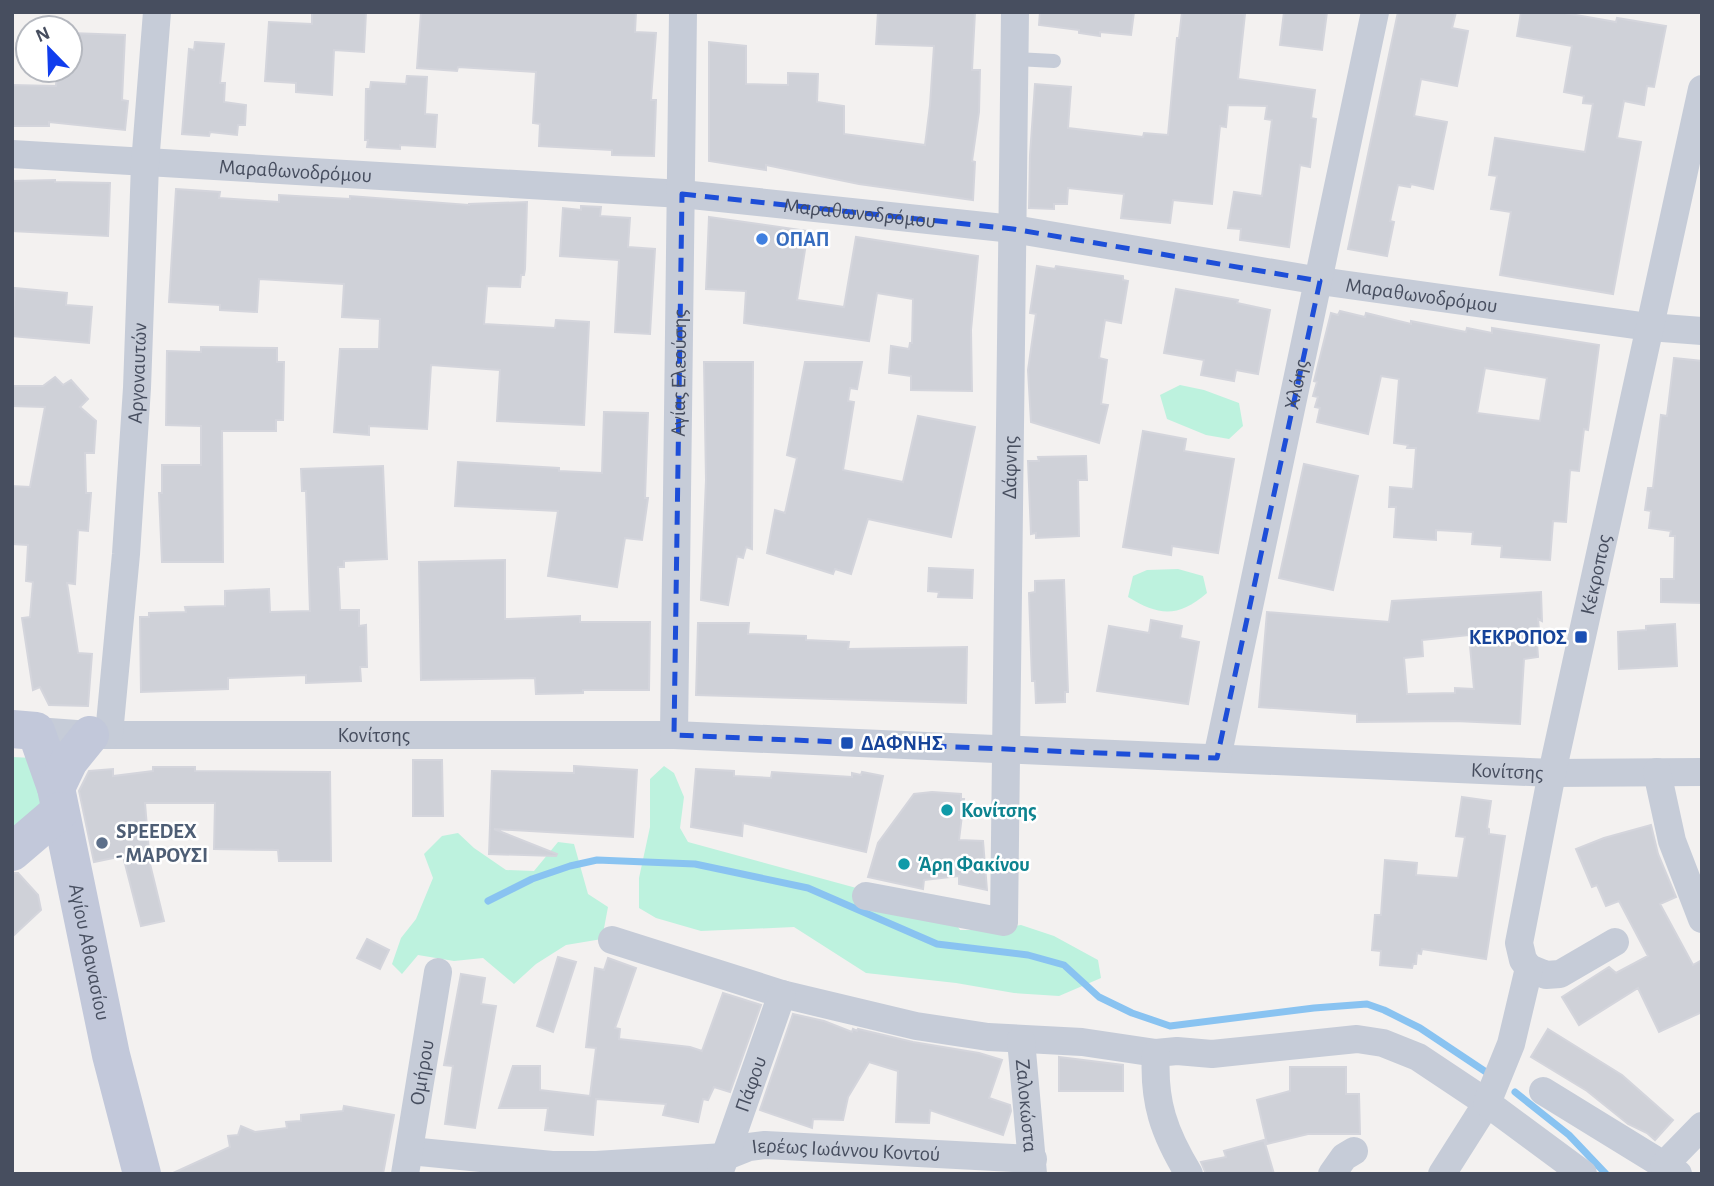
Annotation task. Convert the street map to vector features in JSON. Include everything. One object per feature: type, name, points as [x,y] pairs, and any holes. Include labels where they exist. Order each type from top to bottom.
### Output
[{"type":"street","name":"Αργοναυτών","points":[[100,734],[126,554],[137,388],[145,164],[157,12]]},
{"type":"street","name":"Αγίας Ελεούσης","points":[[674,735],[683,12]]},
{"type":"street","name":"Δάφνης","points":[[866,896],[1004,922],[1015,12]]},
{"type":"street","name":"Χλόης","points":[[1217,758],[1375,12]]},
{"type":"street","name":"Κέκροπος","points":[[1530,968],[1523,960],[1519,943],[1552,773],[1702,89]]},
{"type":"street","name":"Μαραθωνοδρόμου","points":[[12,154],[682,194],[1013,229],[1320,281],[1649,327],[1702,331]]},
{"type":"street","name":"Κονίτσης","points":[[24,730],[100,734],[674,735],[1552,773],[1702,772]]},
{"type":"street","name":"Αγίου Αθανασίου","points":[[24,730],[58,799],[111,1055],[142,1174]]},
{"type":"street","points":[[12,852],[58,799],[69,761],[100,734]]},
{"type":"street","points":[[1657,772],[1672,841],[1702,919]]},
{"type":"street","points":[[612,940],[782,994],[916,1026],[1021,1040],[1082,1042],[1156,1053],[1177,1051],[1212,1054],[1357,1039],[1383,1043],[1418,1058],[1487,1103],[1583,1174]]},
{"type":"street","points":[[1442,1174],[1487,1103],[1511,1044],[1530,968],[1546,975],[1560,974],[1615,942]]},
{"type":"street","name":"Ομήρου","points":[[407,1163],[438,972]]},
{"type":"street","name":"Πάφου","points":[[722,1166],[782,994]]},
{"type":"street","name":"Ζαλοκώστα","points":[[1021,1040],[1033,1166]]},
{"type":"street","points":[[1156,1053],[1154,1083],[1159,1110],[1174,1150],[1189,1174]]},
{"type":"street","points":[[1544,1091],[1671,1169],[1702,1126]]},
{"type":"street","name":"Ιερέως Ιωάννου Κοντού","points":[[407,1163],[722,1166],[749,1147],[785,1145],[1033,1166]]},
{"type":"street","points":[[1332,1174],[1344,1157],[1354,1151]]},
{"type":"lane","points":[[1015,59],[1054,61]]},
{"type":"highlighted area","points":[[682,194],[1013,229],[1320,281],[1217,758],[674,735]]},
{"type":"green space","points":[[1180,385],[1204,390],[1239,403],[1243,426],[1229,439],[1206,435],[1167,419],[1160,395]]},
{"type":"green space","points":[[1178,569],[1203,576],[1207,593],[1187,607],[1168,612],[1149,608],[1128,597],[1133,576],[1147,570]]},
{"type":"green space","points":[[12,757],[33,758],[44,804],[12,831]]},
{"type":"green space","points":[[664,766],[674,773],[684,797],[680,828],[688,842],[871,892],[936,895],[960,930],[990,930],[1021,925],[1054,936],[1098,960],[1101,978],[1059,996],[1014,993],[956,983],[866,973],[794,927],[701,931],[656,918],[639,908],[639,878],[650,827],[650,779]]},
{"type":"green space","points":[[458,833],[474,848],[506,870],[534,871],[558,842],[574,844],[588,894],[608,907],[602,939],[566,945],[536,964],[514,984],[483,958],[454,961],[418,955],[402,974],[392,964],[401,938],[416,919],[433,878],[424,854],[442,836]]},
{"type":"building","points":[[312,12],[366,12],[364,52],[334,50],[332,95],[296,92],[296,83],[265,81],[269,22],[312,24]]},
{"type":"building","points":[[421,12],[636,12],[635,32],[656,33],[651,100],[656,100],[654,156],[612,155],[612,150],[539,146],[540,124],[533,123],[536,72],[458,67],[457,71],[417,68]]},
{"type":"building","points":[[878,12],[975,12],[972,70],[980,70],[979,112],[972,161],[975,162],[973,200],[859,184],[766,165],[766,170],[709,161],[709,42],[746,46],[746,84],[788,85],[788,73],[818,74],[817,102],[844,106],[844,134],[925,145],[934,46],[876,44]]},
{"type":"building","points":[[1040,12],[1134,12],[1131,35],[1100,32],[1100,36],[1079,33],[1079,30],[1039,25]]},
{"type":"building","points":[[1182,12],[1245,14],[1238,79],[1315,90],[1311,118],[1316,119],[1310,167],[1300,165],[1289,247],[1240,240],[1241,229],[1228,228],[1234,192],[1262,196],[1272,120],[1265,119],[1267,106],[1228,105],[1226,127],[1220,126],[1212,204],[1173,200],[1170,223],[1121,218],[1124,194],[1068,188],[1067,204],[1054,204],[1054,209],[1029,208],[1035,84],[1071,87],[1068,128],[1143,137],[1144,133],[1168,135]]},
{"type":"building","points":[[1284,12],[1327,12],[1322,50],[1280,45]]},
{"type":"building","points":[[1398,12],[1456,12],[1452,28],[1468,31],[1457,86],[1421,79],[1414,116],[1447,122],[1433,189],[1411,184],[1410,187],[1398,185],[1390,221],[1394,222],[1387,256],[1348,249]]},
{"type":"building","points":[[1521,12],[1559,12],[1616,22],[1617,18],[1666,26],[1654,87],[1647,86],[1644,105],[1624,101],[1617,138],[1641,142],[1613,294],[1500,275],[1511,212],[1491,209],[1497,176],[1489,175],[1495,138],[1585,152],[1593,104],[1583,103],[1584,96],[1564,92],[1572,46],[1517,36]]},
{"type":"building","points":[[84,34],[125,35],[122,100],[128,101],[125,130],[49,122],[49,126],[12,126],[12,85],[84,84]]},
{"type":"building","points":[[195,42],[224,44],[220,83],[225,83],[224,102],[246,105],[245,125],[238,125],[237,135],[210,132],[209,136],[182,134],[189,49],[194,50]]},
{"type":"building","points":[[407,76],[427,77],[425,114],[437,115],[435,147],[367,147],[366,89],[370,89],[371,82],[406,84]]},
{"type":"building","points":[[12,181],[110,183],[108,236],[12,231]]},
{"type":"building","points":[[176,189],[220,192],[219,198],[279,202],[279,195],[350,199],[350,196],[469,205],[527,202],[525,269],[524,275],[521,275],[520,287],[487,286],[484,324],[555,328],[556,320],[589,322],[584,425],[497,421],[500,370],[431,365],[427,429],[369,426],[369,435],[334,432],[340,349],[379,349],[380,319],[342,317],[344,284],[259,279],[257,312],[220,310],[220,305],[169,302]]},
{"type":"building","points":[[581,206],[601,207],[600,216],[630,218],[628,247],[655,249],[650,334],[615,332],[619,260],[560,256],[563,208],[581,210]]},
{"type":"building","points":[[709,217],[808,231],[797,300],[844,307],[856,237],[978,256],[971,330],[972,391],[911,390],[911,376],[889,373],[891,346],[909,349],[912,343],[913,299],[877,293],[869,341],[744,323],[746,291],[706,289]]},
{"type":"building","points":[[1037,266],[1055,269],[1056,266],[1123,276],[1123,280],[1128,281],[1121,323],[1105,320],[1099,358],[1107,360],[1101,404],[1108,405],[1099,443],[1031,422],[1028,370],[1036,314],[1030,313]]},
{"type":"building","points":[[15,288],[67,293],[66,305],[92,307],[89,343],[12,336]]},
{"type":"building","points":[[1176,289],[1238,300],[1237,303],[1270,310],[1258,374],[1236,370],[1234,381],[1201,375],[1204,360],[1164,353]]},
{"type":"building","points":[[1340,311],[1365,317],[1366,313],[1411,324],[1411,321],[1466,332],[1467,328],[1492,333],[1492,328],[1599,345],[1588,430],[1584,429],[1579,471],[1570,470],[1566,522],[1553,521],[1550,560],[1501,557],[1502,546],[1472,544],[1473,532],[1436,530],[1436,540],[1394,537],[1396,507],[1389,507],[1390,487],[1413,489],[1416,448],[1394,443],[1399,379],[1381,376],[1368,434],[1317,422],[1320,408],[1315,407],[1318,397],[1313,396],[1317,382],[1314,381],[1331,313],[1338,315]],"holes":[[[1485,368],[1547,378],[1540,421],[1477,413]]]},
{"type":"building","points":[[201,347],[277,348],[277,362],[284,362],[283,420],[276,420],[276,431],[222,431],[223,562],[162,562],[159,493],[162,493],[162,465],[201,465],[201,426],[166,425],[167,351],[201,352]]},
{"type":"building","points":[[1674,358],[1702,361],[1702,603],[1661,602],[1661,579],[1674,579],[1675,536],[1670,536],[1671,531],[1649,528],[1651,511],[1645,510],[1648,488],[1653,488],[1661,415],[1667,416]]},
{"type":"building","points":[[704,362],[753,362],[752,549],[746,547],[743,558],[737,556],[728,605],[701,600],[706,480]]},
{"type":"building","points":[[805,362],[862,362],[857,389],[850,388],[848,401],[854,402],[843,470],[903,482],[918,416],[975,427],[951,537],[868,519],[851,574],[835,569],[833,574],[767,553],[775,510],[785,513],[797,458],[787,455]]},
{"type":"building","points":[[55,377],[63,385],[71,380],[88,399],[80,407],[96,421],[94,453],[85,453],[86,493],[91,493],[88,531],[78,530],[75,584],[67,583],[78,653],[92,654],[88,706],[49,705],[40,687],[33,690],[22,618],[30,617],[33,582],[26,581],[28,545],[12,544],[12,486],[30,487],[45,407],[12,406],[12,386],[43,386]]},
{"type":"building","points":[[604,412],[648,413],[645,498],[648,498],[642,540],[625,538],[617,587],[548,576],[558,511],[455,506],[458,462],[602,473]]},
{"type":"building","points":[[1143,431],[1186,439],[1184,451],[1234,459],[1218,553],[1172,546],[1171,555],[1123,547]]},
{"type":"building","points":[[1086,456],[1087,480],[1078,480],[1079,536],[1036,538],[1036,533],[1031,534],[1028,461],[1039,461],[1038,457]]},
{"type":"building","points":[[1304,464],[1358,476],[1333,590],[1279,578]]},
{"type":"building","points":[[383,466],[387,559],[344,561],[344,567],[338,567],[340,610],[359,610],[359,626],[366,625],[367,667],[360,667],[361,681],[306,683],[306,675],[228,678],[228,689],[141,692],[140,617],[149,617],[149,613],[186,612],[185,607],[225,606],[225,591],[269,589],[270,612],[310,611],[306,491],[302,491],[301,469]]},
{"type":"building","points":[[505,560],[505,619],[580,616],[580,622],[650,622],[649,690],[583,690],[583,693],[536,694],[535,678],[421,680],[419,562]]},
{"type":"building","points":[[929,568],[973,570],[972,598],[938,597],[939,592],[928,591]]},
{"type":"building","points":[[1064,580],[1068,692],[1065,692],[1065,702],[1036,703],[1035,681],[1032,681],[1029,593],[1035,592],[1035,581]]},
{"type":"building","points":[[1541,592],[1542,621],[1538,619],[1538,657],[1524,659],[1520,724],[1455,721],[1357,722],[1357,714],[1259,707],[1267,612],[1389,622],[1392,601]],"holes":[[[1469,635],[1474,689],[1455,688],[1455,693],[1407,694],[1404,658],[1423,656],[1422,640]]]},
{"type":"building","points":[[1151,620],[1182,626],[1180,638],[1199,642],[1188,704],[1097,691],[1109,626],[1149,633]]},
{"type":"building","points":[[698,623],[749,623],[748,634],[806,636],[806,640],[849,642],[848,649],[967,647],[966,703],[696,695]]},
{"type":"building","points":[[1675,624],[1677,666],[1619,669],[1618,632]]},
{"type":"building","points":[[413,760],[442,760],[443,816],[413,816]]},
{"type":"building","points":[[574,766],[637,770],[633,837],[494,829],[557,854],[489,854],[492,771],[574,773]]},
{"type":"building","points":[[153,767],[195,767],[195,771],[330,772],[331,861],[279,861],[278,850],[214,849],[215,803],[145,803],[150,864],[164,921],[141,926],[123,856],[94,862],[79,791],[89,771],[113,769],[113,776],[153,771]]},
{"type":"building","points":[[696,769],[734,771],[734,776],[771,778],[772,772],[852,777],[852,773],[861,775],[862,772],[883,776],[866,852],[743,823],[742,836],[691,827]]},
{"type":"building","points":[[914,794],[961,794],[961,799],[964,799],[959,840],[983,841],[987,890],[959,884],[959,876],[924,880],[923,889],[868,877],[878,843]]},
{"type":"building","points":[[1462,797],[1491,801],[1487,828],[1489,834],[1505,836],[1486,959],[1422,949],[1421,954],[1417,953],[1416,964],[1413,964],[1412,968],[1380,965],[1381,951],[1372,950],[1375,915],[1381,915],[1385,860],[1417,863],[1416,875],[1458,878],[1465,837],[1456,836]]},
{"type":"building","points":[[1651,825],[1658,854],[1676,897],[1660,904],[1693,965],[1702,960],[1702,1012],[1659,1032],[1638,988],[1579,1025],[1562,997],[1609,967],[1616,973],[1648,956],[1619,901],[1606,906],[1597,885],[1592,887],[1576,849]]},
{"type":"building","points":[[12,873],[18,873],[38,895],[41,910],[12,937]]},
{"type":"building","points":[[367,939],[389,950],[380,969],[357,958]]},
{"type":"building","points":[[558,957],[576,962],[553,1032],[537,1026]]},
{"type":"building","points":[[608,958],[636,968],[615,1028],[620,1029],[619,1039],[690,1047],[702,1051],[723,993],[761,1005],[730,1092],[714,1087],[708,1100],[703,1099],[698,1122],[663,1115],[666,1104],[596,1099],[593,1135],[545,1130],[548,1108],[499,1108],[513,1066],[540,1066],[540,1090],[590,1096],[596,1048],[586,1047],[595,968],[604,970]]},
{"type":"building","points":[[461,974],[485,978],[481,1004],[496,1006],[475,1128],[445,1124],[453,1066],[444,1065]]},
{"type":"building","points":[[793,1014],[824,1021],[852,1032],[853,1029],[858,1029],[1002,1060],[989,1098],[1010,1105],[1011,1111],[1003,1135],[930,1110],[929,1123],[896,1122],[898,1071],[869,1062],[848,1097],[843,1120],[813,1119],[812,1128],[760,1110]]},
{"type":"building","points":[[1548,1029],[1622,1075],[1673,1120],[1655,1140],[1628,1124],[1587,1091],[1531,1057]]},
{"type":"building","points":[[1059,1057],[1123,1065],[1123,1091],[1059,1091]]},
{"type":"building","points":[[1290,1067],[1346,1067],[1346,1094],[1359,1094],[1360,1134],[1308,1134],[1267,1144],[1257,1100],[1290,1091]]},
{"type":"building","points":[[344,1106],[394,1115],[383,1174],[171,1174],[230,1147],[228,1136],[238,1135],[241,1126],[255,1132],[287,1128],[286,1122],[301,1121],[301,1115],[343,1111]]},
{"type":"building","points":[[1264,1140],[1274,1174],[1206,1174],[1201,1162],[1226,1157],[1224,1151]]},
{"type":"waterway","points":[[488,901],[532,879],[597,860],[695,864],[808,888],[937,944],[1028,955],[1064,965],[1099,997],[1132,1013],[1170,1026],[1367,1004],[1420,1028],[1486,1072]]},
{"type":"waterway","points":[[1515,1092],[1569,1135],[1606,1174]]},
{"type":"place","name":"ΟΠΑΠ","points":[[762,239]]},
{"type":"place","name":"ΚΕΚΡΟΠΟΣ","points":[[1581,637]]},
{"type":"place","name":"ΔΑΦΝΗΣ","points":[[847,743]]},
{"type":"place","name":"Κονίτσης","points":[[947,810]]},
{"type":"place","name":"SPEEDEX - ΜΑΡΟΥΣΙ","points":[[102,843]]},
{"type":"place","name":"Άρη Φακίνου","points":[[904,864]]}]
